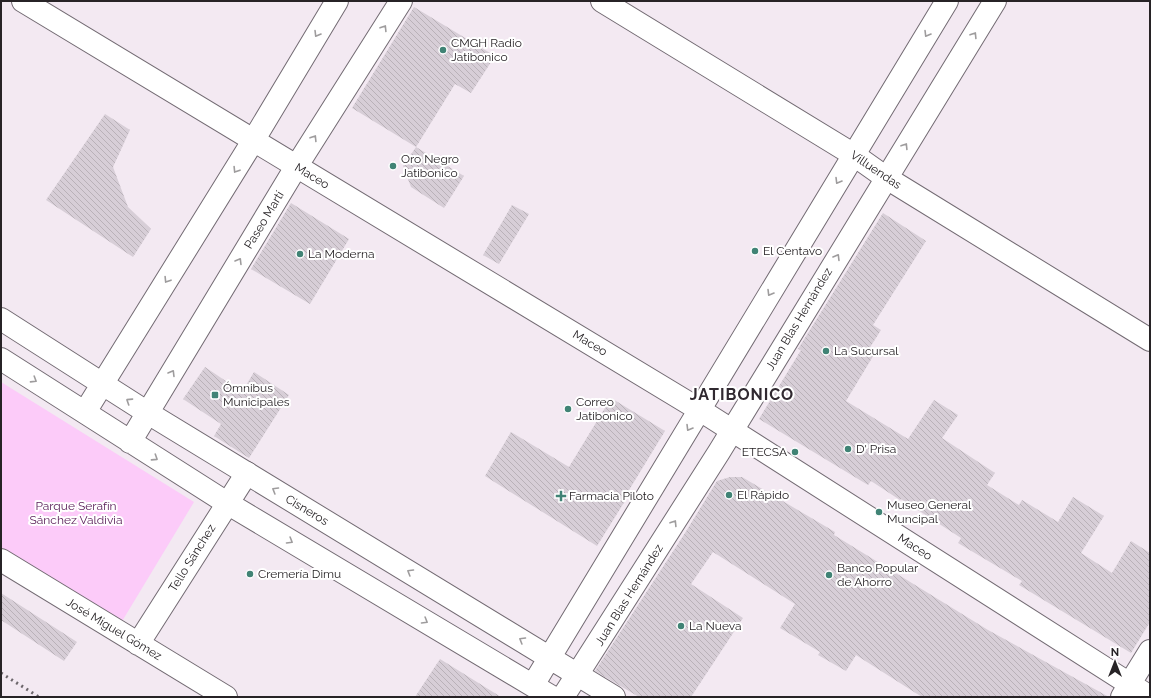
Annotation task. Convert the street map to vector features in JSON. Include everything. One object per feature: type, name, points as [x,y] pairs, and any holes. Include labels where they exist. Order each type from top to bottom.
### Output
[{"type":"main road","name":"Maceo","points":[[23,1],[700,410],[1126,691],[1150,697]]},
{"type":"main road","points":[[85,412],[253,141],[337,1]]},
{"type":"main road","name":"Paseo Martí","points":[[130,442],[296,167],[401,1]]},
{"type":"main road","name":"Villuendas","points":[[602,1],[854,155],[886,177],[1150,340]]},
{"type":"main road","points":[[533,685],[947,1]]},
{"type":"main road","name":"Juan Blas Hernández","points":[[563,697],[732,430],[995,1]]},
{"type":"main road","name":"Cisneros","points":[[1,319],[148,413],[614,697]]},
{"type":"main road","points":[[1,359],[227,503],[552,697]]},
{"type":"main road","name":"Tello Sánchez","points":[[138,644],[247,473]]},
{"type":"main road","name":"José Miguel Gómez","points":[[1,560],[226,697]]},
{"type":"main road","points":[[1126,691],[1150,651]]},
{"type":"green space","name":"Parque Serafín Sánchez Valdivia","points":[[1,382],[194,502],[121,623],[1,551]]},
{"type":"building","points":[[414,7],[495,56],[471,93],[455,84],[416,147],[352,108]]},
{"type":"building","points":[[105,114],[130,130],[113,167],[128,207],[151,229],[133,257],[46,200]]},
{"type":"building","points":[[416,147],[464,176],[444,208],[411,187],[403,166]]},
{"type":"building","name":"La Moderna","points":[[291,203],[349,239],[310,304],[251,269]]},
{"type":"building","points":[[512,205],[529,214],[499,264],[483,255]]},
{"type":"building","points":[[883,213],[926,241],[873,325],[881,330],[869,349],[875,353],[846,401],[908,439],[934,400],[958,415],[942,438],[995,473],[987,485],[1019,505],[1022,500],[1058,522],[1073,497],[1104,516],[1081,553],[1112,573],[1131,541],[1150,553],[1150,622],[1131,653],[1019,585],[1022,581],[958,543],[961,538],[901,499],[900,500],[871,481],[868,485],[759,419],[801,350],[798,349]]},
{"type":"building","points":[[205,367],[242,392],[254,372],[289,395],[249,458],[214,436],[221,424],[183,399]]},
{"type":"building","points":[[611,398],[665,431],[597,546],[485,476],[511,432],[569,467]]},
{"type":"building","points":[[730,477],[742,477],[835,532],[834,535],[988,630],[1109,697],[922,697],[856,655],[846,671],[818,655],[820,652],[780,628],[795,604],[713,552],[691,584],[743,618],[691,697],[639,697],[595,671],[717,481]]},
{"type":"building","points":[[1,593],[77,642],[64,661],[1,620]]},
{"type":"building","points":[[440,659],[501,697],[415,697]]},
{"type":"railway","points":[[1,673],[39,697]]},
{"type":"place","name":"CMGH Radio Jatibonico","points":[[443,50]]},
{"type":"place","name":"Oro Negro Jatibonico","points":[[393,166]]},
{"type":"place","name":"El Centavo","points":[[755,251]]},
{"type":"place","name":"La Moderna","points":[[300,254]]},
{"type":"place","name":"La Sucursal","points":[[826,351]]},
{"type":"place","name":"Ómnibus Municipales","points":[[215,395]]},
{"type":"place","name":"Correo Jatibonico","points":[[568,409]]},
{"type":"place","name":"D' Prisa","points":[[848,449]]},
{"type":"place","name":"ETECSA","points":[[795,452]]},
{"type":"place","name":"El Rápido","points":[[729,495]]},
{"type":"place","name":"Farmacia Piloto","points":[[561,496]]},
{"type":"place","name":"Museo General Muncipal","points":[[879,512]]},
{"type":"place","name":"Cremería Dimu","points":[[250,574]]},
{"type":"place","name":"Banco Popular de Ahorro","points":[[829,575]]},
{"type":"place","name":"La Nueva","points":[[681,626]]},
{"type":"district","name":"JATIBONICO","points":[[742,394]]}]
